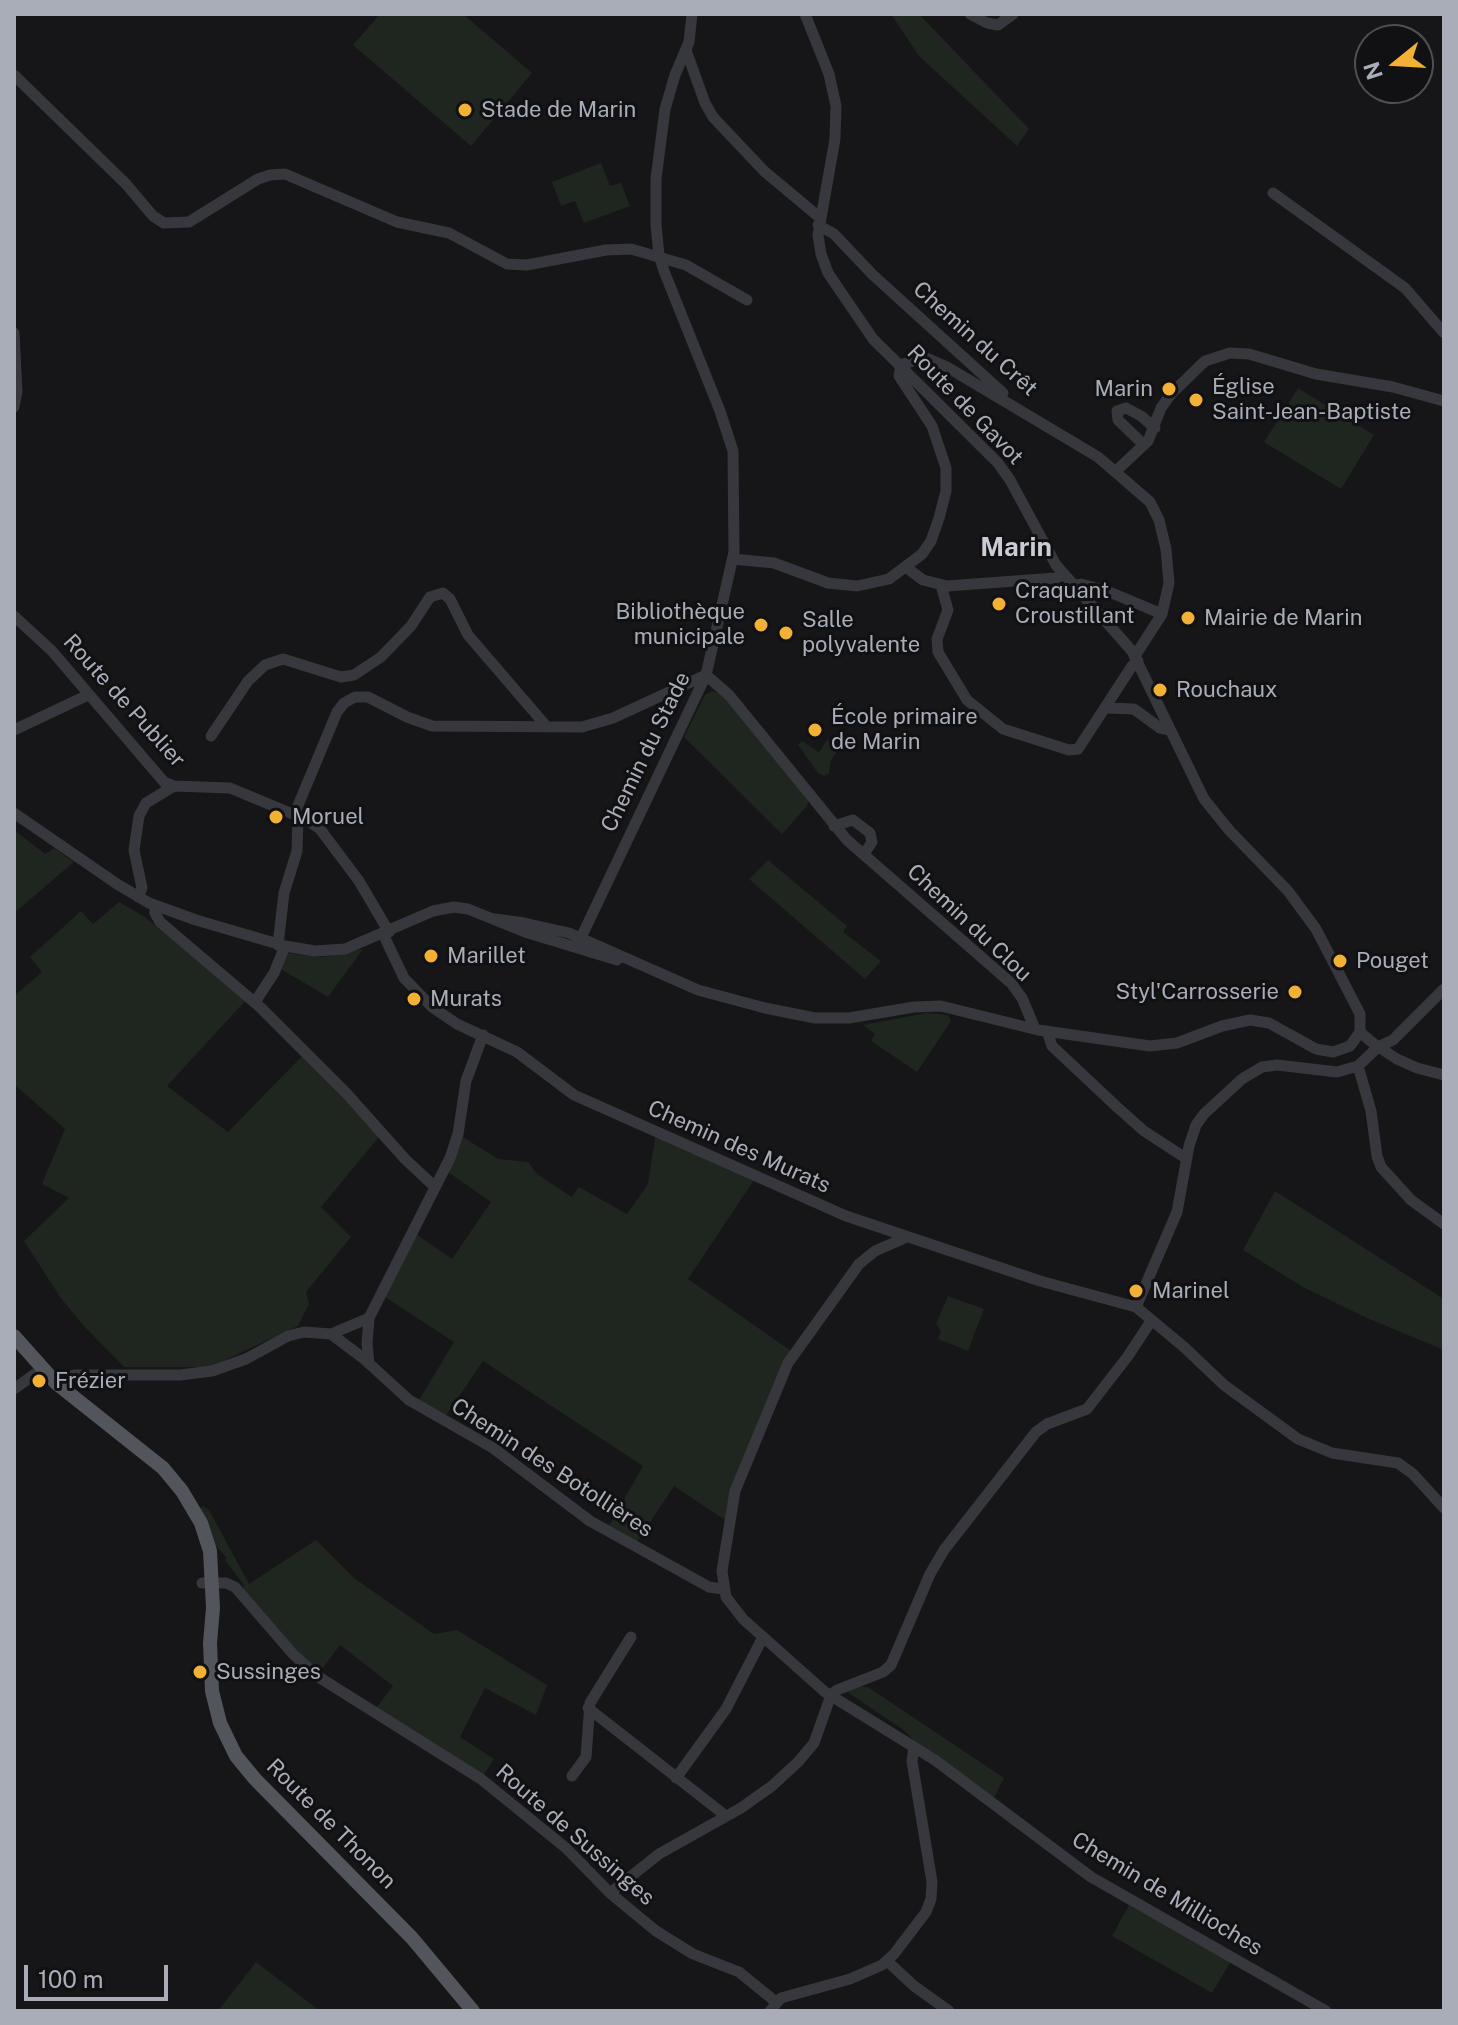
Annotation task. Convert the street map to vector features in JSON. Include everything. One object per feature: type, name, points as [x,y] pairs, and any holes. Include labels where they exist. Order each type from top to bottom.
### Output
[{"type":"main road","name":"Route de Thonon","points":[[14,1336],[56,1383],[156,1462],[176,1483],[207,1536],[207,1583],[213,1614],[210,1643],[216,1710],[225,1736],[240,1762],[403,1928],[473,2011]]},
{"type":"street","name":"Chemin du Stade","points":[[578,942],[706,675],[733,559],[733,451],[659,255],[655,202],[661,132],[671,85],[686,50],[692,14]]},
{"type":"street","name":"Route de Gavot","points":[[805,14],[832,84],[837,117],[819,221],[821,254],[833,281],[866,331],[998,463],[1063,575],[1137,658],[1194,782],[1210,809],[1288,891],[1307,916],[1357,1008],[1361,1020],[1360,1032]]},
{"type":"street","points":[[970,14],[995,25],[1005,22],[1013,14]]},
{"type":"street","name":"Chemin du Crêt","points":[[686,50],[713,117],[764,171],[999,389],[1007,401],[1116,471],[1146,497],[1159,520],[1169,572],[1168,593],[1162,614]]},
{"type":"street","points":[[14,75],[126,184],[153,216],[164,223],[189,222],[258,179],[285,174],[397,222],[449,233],[500,261],[514,265],[631,249],[659,255],[695,269],[747,300]]},
{"type":"street","points":[[1273,193],[1405,288],[1444,333]]},
{"type":"street","points":[[14,333],[17,392],[14,406]]},
{"type":"street","points":[[1116,471],[1144,445],[1168,398],[1205,361],[1230,353],[1243,353],[1310,373],[1393,387],[1444,401]]},
{"type":"street","points":[[733,559],[774,563],[840,586],[875,584],[907,568],[931,541],[946,491],[946,468],[928,420],[899,376],[901,365],[914,359],[929,358],[1007,401]]},
{"type":"street","points":[[1144,445],[1118,420],[1117,411],[1126,408],[1155,428]]},
{"type":"street","points":[[907,568],[923,580],[941,585],[1056,578],[1063,575]]},
{"type":"street","points":[[941,585],[948,610],[937,639],[938,652],[962,694],[992,723],[1009,732],[1075,750],[1083,745],[1107,708],[1162,614],[1107,591],[1081,584],[1073,586]]},
{"type":"street","points":[[211,736],[248,681],[265,665],[283,659],[337,676],[354,675],[381,657],[411,626],[430,597],[443,593],[450,599],[468,635],[547,727]]},
{"type":"street","name":"Route de Publier","points":[[14,616],[52,651],[160,778],[174,786],[224,787],[314,824],[326,835],[359,881],[386,933]]},
{"type":"street","points":[[255,1002],[274,973],[282,946],[284,893],[297,851],[296,816],[337,712],[344,703],[355,697],[368,697],[432,726],[582,727],[600,723],[706,675]]},
{"type":"street","name":"Chemin du Clou","points":[[706,675],[735,702],[834,826],[1011,983],[1050,1044],[1144,1131],[1187,1159]]},
{"type":"street","points":[[14,730],[88,695]]},
{"type":"street","points":[[1107,708],[1134,709],[1160,728],[1170,730]]},
{"type":"street","points":[[138,897],[142,888],[134,850],[139,816],[149,800],[174,786]]},
{"type":"street","points":[[14,813],[138,897],[282,946],[335,951],[447,907],[468,909],[495,919],[544,927],[717,996],[804,1016],[849,1018],[914,1007],[941,1006],[1041,1030],[1159,1046],[1177,1043],[1240,1021],[1259,1021],[1278,1027],[1316,1049],[1333,1052],[1350,1046],[1360,1032],[1378,1047],[1417,1068],[1444,1075]]},
{"type":"street","points":[[834,826],[853,820],[870,833],[872,842],[864,854]]},
{"type":"street","points":[[155,905],[160,922],[255,1002],[435,1187]]},
{"type":"street","name":"Chemin des Murats","points":[[386,933],[397,967],[418,994],[450,1020],[517,1052],[568,1091],[591,1104],[836,1211],[1040,1281],[1136,1307]]},
{"type":"street","points":[[1444,989],[1393,1040],[1378,1047],[1358,1066],[1337,1072],[1277,1065],[1255,1070],[1204,1114],[1194,1130],[1177,1212],[1136,1307],[1233,1392],[1298,1439],[1332,1453],[1398,1463],[1413,1474],[1444,1508]]},
{"type":"street","points":[[369,1363],[369,1318],[457,1140],[466,1081],[483,1035]]},
{"type":"street","points":[[1358,1066],[1371,1111],[1381,1167],[1411,1200],[1444,1224]]},
{"type":"street","points":[[723,1589],[723,1560],[735,1491],[788,1363],[859,1264],[875,1251],[907,1237]]},
{"type":"street","points":[[56,1383],[76,1375],[200,1373],[235,1363],[296,1333],[331,1334],[369,1318]]},
{"type":"street","points":[[610,1893],[659,1854],[765,1792],[804,1756],[818,1735],[831,1695],[883,1672],[891,1665],[930,1574],[944,1550],[1031,1437],[1047,1424],[1087,1409],[1151,1321]]},
{"type":"street","name":"Chemin des Botollières","points":[[331,1334],[416,1405],[493,1448],[590,1521],[709,1587],[723,1589]]},
{"type":"street","points":[[14,1389],[42,1369]]},
{"type":"street","name":"Route de Sussinges","points":[[207,1583],[226,1583],[235,1587],[311,1671],[481,1779],[566,1848],[610,1893],[663,1936],[693,1954],[739,1972],[773,2006]]},
{"type":"street","name":"Chemin de Millioches","points":[[723,1589],[737,1612],[831,1695],[950,1770],[1091,1877],[1326,2011]]},
{"type":"street","points":[[572,1776],[587,1753],[588,1708],[631,1637]]},
{"type":"street","points":[[676,1778],[720,1718],[763,1637]]},
{"type":"street","points":[[588,1708],[726,1816]]},
{"type":"street","points":[[773,2006],[786,1996],[861,1976],[887,1961],[922,1917],[931,1899],[931,1873],[912,1761],[914,1747]]},
{"type":"street","points":[[887,1961],[914,1986],[949,2011]]},
{"type":"shaded area","name":"Stade de Marin","points":[[380,14],[463,14],[532,73],[471,146],[353,45]]},
{"type":"shaded area","points":[[891,14],[919,14],[1029,129],[1017,146],[919,56]]},
{"type":"shaded area","points":[[601,163],[610,186],[621,183],[630,206],[584,223],[575,201],[561,206],[552,182]]},
{"type":"shaded area","points":[[1298,388],[1374,435],[1341,489],[1264,442],[1278,420],[1285,417],[1285,409]]},
{"type":"shaded area","points":[[712,691],[724,695],[808,801],[782,834],[684,737],[705,695]]},
{"type":"shaded area","points":[[828,739],[840,747],[831,760],[829,773],[824,776],[818,773],[798,745],[802,741],[819,752]]},
{"type":"shaded area","points":[[14,830],[45,854],[54,848],[74,862],[14,913]]},
{"type":"shaded area","points":[[768,860],[847,926],[843,932],[881,961],[865,979],[749,879]]},
{"type":"shaded area","points":[[119,902],[145,917],[246,1000],[167,1086],[228,1132],[303,1055],[379,1137],[321,1207],[351,1237],[306,1292],[309,1304],[298,1326],[210,1367],[124,1367],[60,1297],[24,1241],[69,1198],[42,1184],[65,1129],[14,1084],[14,996],[42,972],[30,957],[81,911],[93,924]]},
{"type":"shaded area","points":[[363,949],[328,997],[279,968],[287,953],[322,957]]},
{"type":"shaded area","points":[[927,1013],[948,1015],[951,1021],[917,1072],[871,1041],[875,1034],[863,1025]]},
{"type":"shaded area","points":[[656,1132],[756,1177],[688,1279],[794,1353],[728,1522],[674,1486],[637,1542],[609,1526],[643,1466],[483,1361],[443,1420],[416,1405],[454,1342],[382,1295],[413,1232],[452,1259],[491,1202],[445,1170],[458,1134],[498,1159],[528,1162],[538,1175],[572,1197],[579,1187],[627,1214],[648,1184]]},
{"type":"shaded area","points":[[1275,1191],[1444,1299],[1444,1350],[1303,1287],[1243,1250]]},
{"type":"shaded area","points":[[948,1296],[984,1309],[968,1351],[938,1339],[941,1331],[936,1324]]},
{"type":"shaded area","points":[[203,1506],[209,1510],[249,1584],[316,1540],[354,1578],[434,1634],[457,1630],[547,1685],[536,1715],[485,1688],[460,1737],[494,1759],[481,1779],[373,1712],[393,1686],[340,1645],[319,1673],[304,1659],[244,1590],[225,1560],[227,1558],[214,1544],[200,1508]]},
{"type":"shaded area","points":[[858,1686],[868,1687],[1004,1778],[994,1798],[846,1691]]},
{"type":"shaded area","points":[[1129,1905],[1231,1961],[1212,1993],[1112,1936]]},
{"type":"shaded area","points":[[256,1962],[320,2011],[218,2011]]},
{"type":"place","name":"Stade de Marin","points":[[465,110]]},
{"type":"place","name":"Marin","points":[[1169,389]]},
{"type":"place","name":"Église Saint-Jean-Baptiste","points":[[1196,400]]},
{"type":"place","name":"Craquant Croustillant","points":[[999,604]]},
{"type":"place","name":"Mairie de Marin","points":[[1188,618]]},
{"type":"place","name":"Bibliothèque municipale","points":[[761,625]]},
{"type":"place","name":"Salle polyvalente","points":[[786,633]]},
{"type":"place","name":"Rouchaux","points":[[1160,690]]},
{"type":"place","name":"École primaire de Marin","points":[[815,730]]},
{"type":"place","name":"Moruel","points":[[276,817]]},
{"type":"place","name":"Marillet","points":[[431,956]]},
{"type":"place","name":"Pouget","points":[[1340,961]]},
{"type":"place","name":"Styl'Carrosserie","points":[[1295,992]]},
{"type":"place","name":"Murats","points":[[414,999]]},
{"type":"place","name":"Marinel","points":[[1136,1291]]},
{"type":"place","name":"Frézier","points":[[39,1381]]},
{"type":"place","name":"Sussinges","points":[[200,1672]]},
{"type":"district","name":"Marin","points":[[1016,548]]}]
